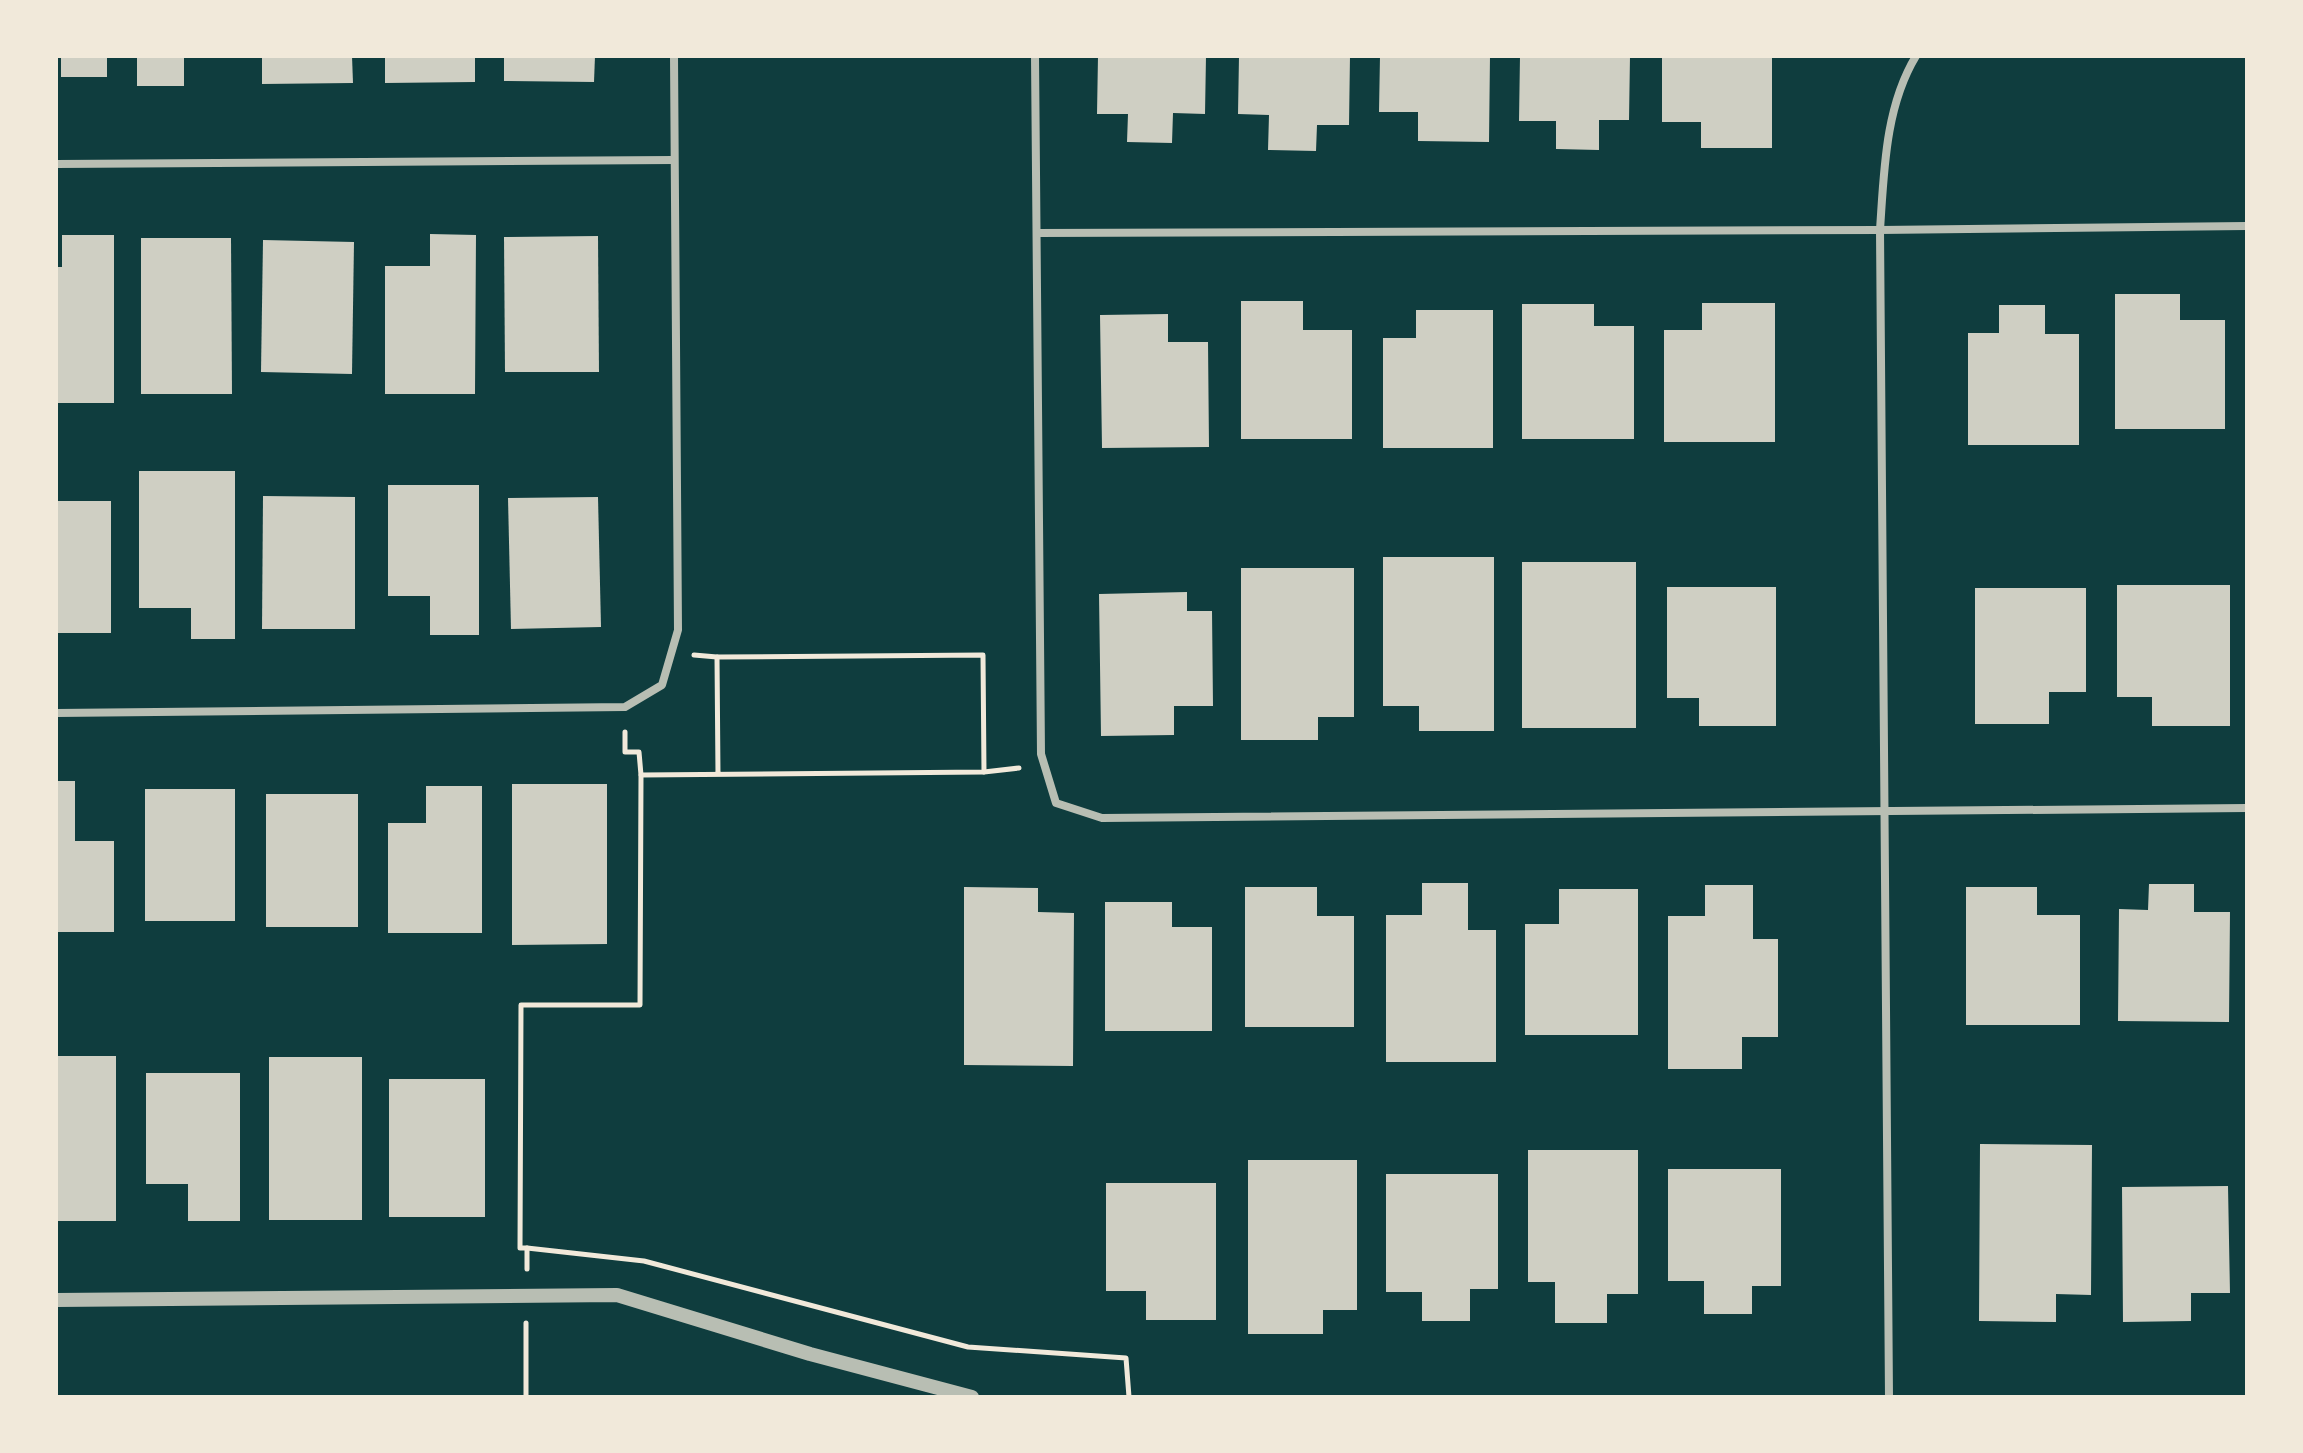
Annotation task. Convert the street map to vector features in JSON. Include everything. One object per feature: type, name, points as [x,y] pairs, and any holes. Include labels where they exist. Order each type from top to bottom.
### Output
[{"type":"street","points":[[56,713],[625,707],[662,685],[678,630],[674,56]]},
{"type":"street","points":[[1035,56],[1041,754],[1056,803],[1102,818],[2247,808]]},
{"type":"street","points":[[1889,1397],[1880,230],[1885,153],[1904,75],[1916,56]]},
{"type":"street","points":[[56,164],[674,160]]},
{"type":"street","points":[[1037,233],[2247,226]]},
{"type":"street","points":[[56,1300],[617,1295],[810,1354],[972,1397]]},
{"type":"path","points":[[718,774],[717,657],[983,655],[984,772]]},
{"type":"path","points":[[625,707],[625,752],[639,752],[641,775],[640,1005],[521,1005],[520,1248],[644,1261],[968,1347],[1126,1358],[1129,1397]]},
{"type":"path","points":[[641,775],[984,772],[1044,765]]},
{"type":"path","points":[[526,1397],[527,1248]]},
{"type":"building","points":[[61,56],[107,56],[107,77],[61,77]]},
{"type":"building","points":[[137,56],[184,56],[184,86],[137,86]]},
{"type":"building","points":[[262,56],[352,56],[353,83],[262,84]]},
{"type":"building","points":[[385,56],[475,56],[475,82],[385,83]]},
{"type":"building","points":[[504,56],[595,56],[594,82],[504,81]]},
{"type":"building","points":[[1098,56],[1206,56],[1205,114],[1173,113],[1172,143],[1127,142],[1128,114],[1097,114]]},
{"type":"building","points":[[1239,56],[1350,56],[1349,125],[1317,125],[1316,151],[1268,150],[1269,115],[1238,114]]},
{"type":"building","points":[[1380,56],[1490,56],[1489,142],[1418,141],[1418,112],[1379,112]]},
{"type":"building","points":[[1520,56],[1630,56],[1629,120],[1599,120],[1599,150],[1556,149],[1556,121],[1519,121]]},
{"type":"building","points":[[1662,56],[1772,56],[1772,148],[1701,148],[1701,122],[1662,122]]},
{"type":"building","points":[[430,234],[476,235],[475,394],[385,394],[385,266],[430,266]]},
{"type":"building","points":[[62,235],[114,235],[114,403],[56,403],[56,267],[62,267]]},
{"type":"building","points":[[598,236],[599,372],[505,372],[504,237]]},
{"type":"building","points":[[141,238],[231,238],[232,394],[141,394]]},
{"type":"building","points":[[263,240],[354,242],[352,374],[261,372]]},
{"type":"building","points":[[2115,294],[2180,294],[2180,320],[2225,320],[2225,429],[2115,429]]},
{"type":"building","points":[[1241,301],[1303,301],[1303,330],[1352,330],[1352,439],[1241,439]]},
{"type":"building","points":[[1702,303],[1775,303],[1775,442],[1664,442],[1664,330],[1702,330]]},
{"type":"building","points":[[1522,304],[1594,304],[1594,326],[1634,326],[1634,439],[1522,439]]},
{"type":"building","points":[[1999,305],[2045,305],[2045,334],[2079,334],[2079,445],[1968,445],[1968,333],[1999,333]]},
{"type":"building","points":[[1416,310],[1493,310],[1493,448],[1383,448],[1383,338],[1416,338]]},
{"type":"building","points":[[1168,314],[1168,342],[1208,342],[1209,447],[1102,448],[1100,315]]},
{"type":"building","points":[[139,471],[235,471],[235,639],[191,639],[191,608],[139,608]]},
{"type":"building","points":[[388,485],[479,485],[479,635],[430,635],[430,596],[388,596]]},
{"type":"building","points":[[263,496],[355,497],[355,629],[262,629]]},
{"type":"building","points":[[598,497],[601,627],[511,629],[508,498]]},
{"type":"building","points":[[56,501],[111,501],[111,633],[56,633]]},
{"type":"building","points":[[1383,557],[1494,557],[1494,731],[1419,731],[1419,706],[1383,706]]},
{"type":"building","points":[[1522,562],[1636,562],[1636,728],[1522,728]]},
{"type":"building","points":[[1241,568],[1354,568],[1354,717],[1318,717],[1318,740],[1241,740]]},
{"type":"building","points":[[2117,585],[2230,585],[2230,726],[2152,726],[2152,697],[2117,697]]},
{"type":"building","points":[[1667,587],[1776,587],[1776,726],[1699,726],[1699,698],[1667,698]]},
{"type":"building","points":[[1975,588],[2086,588],[2086,692],[2049,692],[2049,724],[1975,724]]},
{"type":"building","points":[[1187,592],[1187,611],[1212,611],[1213,706],[1174,706],[1174,735],[1101,736],[1099,594]]},
{"type":"building","points":[[56,781],[75,781],[75,841],[114,841],[114,932],[56,932]]},
{"type":"building","points":[[512,784],[607,784],[607,944],[512,945]]},
{"type":"building","points":[[426,786],[482,786],[482,933],[388,933],[388,823],[426,823]]},
{"type":"building","points":[[145,789],[235,789],[235,921],[145,921]]},
{"type":"building","points":[[266,794],[358,794],[358,927],[266,927]]},
{"type":"building","points":[[1422,883],[1468,883],[1468,930],[1496,930],[1496,1062],[1386,1062],[1386,915],[1422,915]]},
{"type":"building","points":[[2149,884],[2194,884],[2194,912],[2230,912],[2229,1022],[2118,1021],[2119,909],[2148,910]]},
{"type":"building","points":[[1705,885],[1753,885],[1753,939],[1778,939],[1778,1037],[1742,1037],[1742,1069],[1668,1069],[1668,916],[1705,916]]},
{"type":"building","points":[[964,887],[1038,888],[1038,912],[1074,913],[1073,1066],[964,1065]]},
{"type":"building","points":[[1245,887],[1317,887],[1317,916],[1354,916],[1354,1027],[1245,1027]]},
{"type":"building","points":[[1966,887],[2037,887],[2037,915],[2080,915],[2080,1025],[1966,1025]]},
{"type":"building","points":[[1559,889],[1638,889],[1638,1035],[1525,1035],[1525,924],[1559,924]]},
{"type":"building","points":[[1105,902],[1172,902],[1172,927],[1212,927],[1212,1031],[1105,1031]]},
{"type":"building","points":[[56,1056],[116,1056],[116,1221],[56,1221]]},
{"type":"building","points":[[269,1057],[362,1057],[362,1220],[269,1220]]},
{"type":"building","points":[[146,1073],[240,1073],[240,1221],[188,1221],[188,1184],[146,1184]]},
{"type":"building","points":[[389,1079],[485,1079],[485,1217],[389,1217]]},
{"type":"building","points":[[1980,1144],[2092,1145],[2091,1295],[2056,1294],[2056,1322],[1979,1321]]},
{"type":"building","points":[[1528,1150],[1638,1150],[1638,1294],[1607,1294],[1607,1323],[1555,1323],[1555,1282],[1528,1282]]},
{"type":"building","points":[[1248,1160],[1357,1160],[1357,1310],[1323,1310],[1323,1334],[1248,1334]]},
{"type":"building","points":[[1668,1169],[1781,1169],[1781,1286],[1752,1286],[1752,1314],[1704,1314],[1704,1281],[1668,1281]]},
{"type":"building","points":[[1386,1174],[1498,1174],[1498,1289],[1470,1289],[1470,1321],[1422,1321],[1422,1292],[1386,1292]]},
{"type":"building","points":[[1106,1183],[1216,1183],[1216,1320],[1146,1320],[1146,1291],[1106,1291]]},
{"type":"building","points":[[2228,1186],[2230,1293],[2191,1293],[2191,1321],[2123,1322],[2122,1187]]}]
